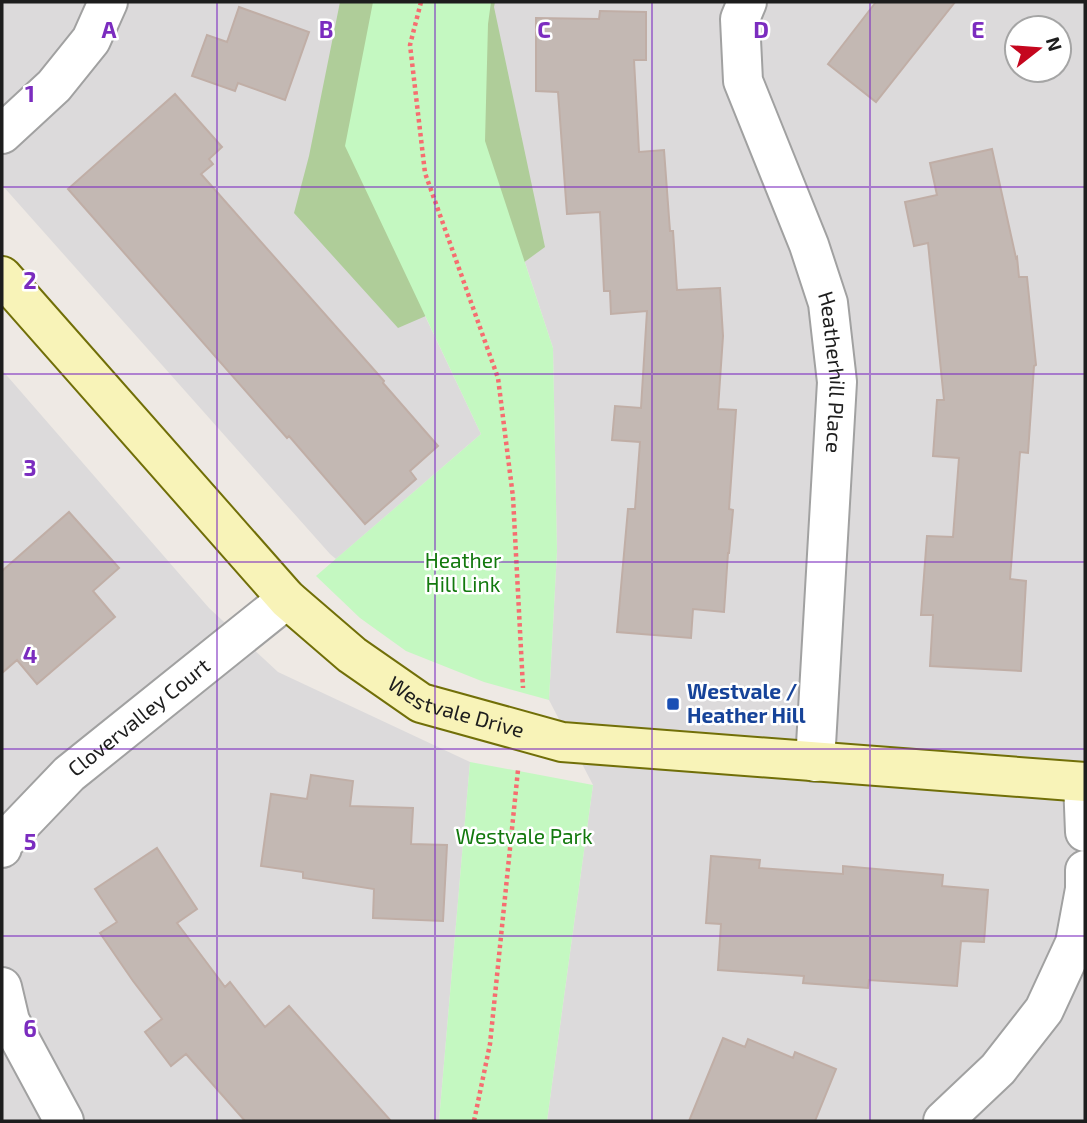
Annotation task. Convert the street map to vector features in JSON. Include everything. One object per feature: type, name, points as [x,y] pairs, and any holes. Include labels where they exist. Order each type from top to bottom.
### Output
[{"type":"street","points":[[2,134],[54,86],[91,40],[108,2]]},
{"type":"street","name":"Heatherhill Place","points":[[747,2],[740,19],[743,81],[810,245],[828,303],[837,382],[815,762]]},
{"type":"street","name":"Westvale Drive","points":[[2,276],[287,599],[352,655],[421,703],[562,742],[1084,782]]},
{"type":"street","name":"Clovervalley Court","points":[[2,848],[2,844],[69,774],[287,599]]},
{"type":"street","points":[[1084,782],[1085,832]]},
{"type":"street","points":[[943,1121],[998,1069],[1044,1010],[1075,943],[1085,889],[1085,870]]},
{"type":"street","points":[[2,987],[10,1021],[64,1121]]},
{"type":"path","points":[[421,2],[410,45],[425,173],[498,378],[513,497],[523,671],[523,731],[515,786],[490,1044],[474,1121]]},
{"type":"shaded area","points":[[2,2],[373,2],[345,147],[481,434],[336,559],[2,185]]},
{"type":"shaded area","points":[[491,2],[1085,2],[1085,1121],[547,1121],[593,785],[549,700],[557,551],[553,348],[485,140]]},
{"type":"shaded area","points":[[2,370],[209,608],[278,672],[470,762],[439,1121],[2,1121]]},
{"type":"green space","points":[[340,2],[495,2],[545,247],[486,290],[398,328],[294,213],[309,156]]},
{"type":"green space","name":"Heather Hill Link","points":[[373,2],[491,2],[485,141],[553,348],[557,551],[549,700],[484,682],[406,651],[360,618],[316,576],[481,434],[345,146]]},
{"type":"green space","name":"Westvale Park","points":[[470,762],[593,785],[547,1121],[439,1121]]},
{"type":"building","points":[[876,2],[955,2],[876,102],[828,64]]},
{"type":"building","points":[[239,7],[309,32],[285,100],[238,83],[235,91],[192,76],[207,35],[227,42]]},
{"type":"building","points":[[600,11],[646,12],[646,60],[634,60],[639,152],[664,150],[677,290],[720,288],[723,336],[718,409],[736,410],[729,509],[733,510],[724,612],[693,609],[691,638],[617,632],[628,509],[635,509],[640,442],[612,440],[615,406],[641,408],[647,311],[611,314],[610,291],[604,291],[600,212],[567,214],[558,92],[536,91],[536,18],[599,19]]},
{"type":"building","points":[[175,94],[222,147],[209,159],[213,164],[201,174],[438,446],[410,471],[416,479],[365,524],[68,189]]},
{"type":"building","points":[[992,149],[1017,257],[1019,277],[1027,277],[1036,365],[1028,453],[1020,452],[1010,579],[1026,581],[1021,671],[930,666],[933,615],[921,615],[927,536],[953,537],[959,458],[933,456],[937,400],[944,400],[928,243],[914,246],[905,202],[937,195],[930,163]]},
{"type":"building","points":[[69,512],[119,568],[93,591],[115,617],[37,684],[17,660],[2,673],[2,571]]},
{"type":"building","points":[[311,775],[353,781],[350,806],[413,808],[411,844],[447,845],[443,921],[373,918],[374,889],[303,878],[303,872],[261,866],[271,794],[307,799]]},
{"type":"building","points":[[157,848],[197,909],[177,923],[225,987],[230,982],[265,1027],[289,1006],[391,1121],[245,1121],[186,1054],[171,1066],[145,1032],[162,1019],[100,933],[117,922],[95,889]]},
{"type":"building","points":[[711,856],[760,860],[759,868],[843,874],[843,866],[943,875],[942,886],[988,890],[984,942],[961,941],[957,986],[869,980],[868,988],[803,983],[804,976],[718,970],[721,924],[706,923]]},
{"type":"building","points":[[723,1038],[745,1047],[748,1039],[793,1058],[795,1052],[836,1069],[815,1121],[689,1121]]},
{"type":"place","name":"Westvale / Heather Hill","points":[[673,704]]}]
